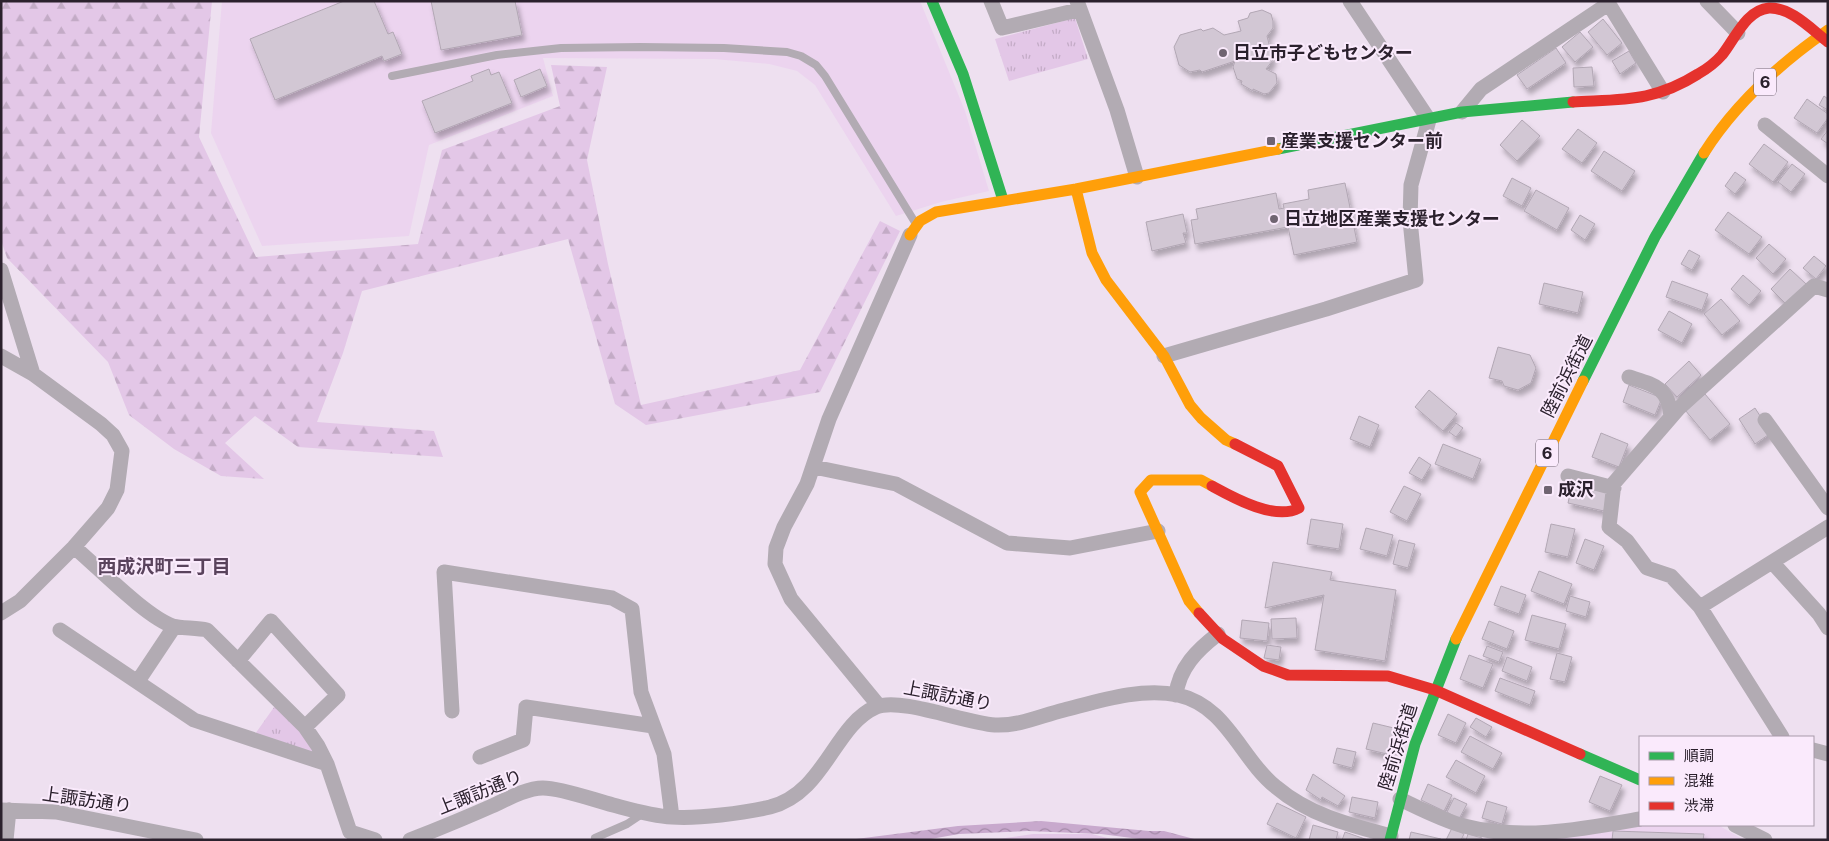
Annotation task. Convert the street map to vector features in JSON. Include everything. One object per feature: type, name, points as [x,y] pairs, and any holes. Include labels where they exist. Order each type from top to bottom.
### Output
[{"type":"main road","points":[[932,1],[947,33],[970,94],[1003,200]]},
{"type":"main road","points":[[913,230],[925,217],[936,212],[1076,189],[1462,112],[1638,97],[1663,92],[1709,67],[1728,49],[1750,18],[1760,11],[1769,8],[1787,13],[1825,36]]},
{"type":"main road","name":"陸前浜街道","points":[[1390,838],[1415,744],[1457,636],[1655,237],[1690,175],[1717,133],[1745,101],[1776,71],[1825,36]]},
{"type":"main road","points":[[1076,189],[1092,253],[1106,280],[1164,356],[1190,405],[1201,418],[1226,440],[1278,466],[1299,508],[1290,512],[1248,505],[1201,480],[1151,480],[1140,492],[1189,601],[1218,634],[1263,666],[1288,675],[1388,676],[1435,690],[1639,780]]},
{"type":"street","points":[[991,1],[1002,28],[1078,5],[1117,110],[1137,177]]},
{"type":"street","points":[[1164,356],[1326,309],[1416,280],[1410,220],[1411,186],[1429,120],[1350,1]]},
{"type":"street","points":[[1707,1],[1738,33]]},
{"type":"street","points":[[1462,112],[1482,89],[1607,2],[1663,92]]},
{"type":"street","points":[[1765,125],[1828,176]]},
{"type":"street","points":[[879,706],[791,599],[775,564],[776,548],[784,527],[807,484],[829,420],[913,230]]},
{"type":"street","points":[[1,270],[33,374]]},
{"type":"street","points":[[1781,736],[1700,607],[1671,576],[1648,568],[1628,541],[1609,527],[1614,483],[1671,417],[1814,286],[1828,290]]},
{"type":"street","points":[[1,356],[33,374],[101,424],[113,435],[122,451],[117,490],[108,508],[74,547],[20,601],[1,613]]},
{"type":"street","points":[[1629,377],[1652,384],[1661,390],[1668,398],[1671,417]]},
{"type":"street","points":[[1765,420],[1828,508]]},
{"type":"street","points":[[814,467],[896,484],[1007,543],[1070,548],[1158,531]]},
{"type":"street","points":[[1568,476],[1614,488]]},
{"type":"street","points":[[1700,607],[1828,527]]},
{"type":"street","points":[[74,547],[156,617],[174,627],[190,626],[207,630],[304,727],[327,764],[350,832],[374,840]]},
{"type":"street","points":[[1772,562],[1819,614],[1828,628]]},
{"type":"street","points":[[452,710],[444,572],[612,598],[632,609],[640,692],[664,754],[672,817]]},
{"type":"street","points":[[238,662],[271,620],[338,695],[304,727]]},
{"type":"street","points":[[138,681],[174,627]]},
{"type":"street","points":[[60,630],[194,720],[327,764]]},
{"type":"street","points":[[1176,695],[1177,683],[1185,667],[1199,649],[1218,634]]},
{"type":"street","name":"上諏訪通り","points":[[410,840],[448,833],[518,795],[543,788],[672,817],[758,809],[787,800],[801,791],[814,778],[857,722],[879,706],[888,704],[996,725],[1023,723],[1063,710],[1140,694],[1176,695],[1191,699],[1218,717],[1257,769],[1276,787],[1308,808],[1328,818],[1390,838]]},
{"type":"street","points":[[480,757],[523,740],[526,707],[654,726]]},
{"type":"street","points":[[1814,750],[1828,754]]},
{"type":"street","points":[[1400,799],[1464,827],[1515,834],[1564,831],[1639,820]]},
{"type":"street","points":[[5,810],[6,840]]},
{"type":"street","name":"上諏訪通り","points":[[5,810],[56,812],[196,840]]},
{"type":"street","points":[[1737,826],[1762,839]]},
{"type":"lane","points":[[392,76],[497,55],[561,48],[724,48],[787,52],[801,56],[816,65],[826,76],[904,200],[913,230]]},
{"type":"lane","points":[[595,838],[627,824],[644,812]]},
{"type":"shaded area","points":[[222,1],[920,1],[965,111],[989,191],[941,202],[896,216],[815,85],[797,71],[769,64],[714,59],[543,58],[553,96],[429,145],[409,236],[262,246],[211,133]]},
{"type":"shaded area","points":[[1639,825],[1720,826],[1744,840],[1493,840],[1495,834]]},
{"type":"green space","points":[[1,1],[212,1],[199,137],[256,257],[418,244],[442,150],[560,106],[551,65],[607,67],[587,160],[608,264],[641,405],[800,370],[880,221],[900,231],[820,392],[646,425],[615,404],[568,239],[362,291],[343,353],[317,422],[434,431],[443,457],[298,447],[255,416],[225,443],[264,479],[221,476],[174,449],[129,415],[108,362],[7,258],[1,240]]},
{"type":"green space","points":[[1075,18],[1088,59],[1009,81],[995,39]]},
{"type":"green space","points":[[277,703],[327,764],[253,737]]},
{"type":"green space","points":[[1033,834],[1092,834],[1115,840],[991,840]]},
{"type":"water","points":[[1041,821],[1164,831],[1198,840],[1147,840],[1101,834],[1028,831],[959,834],[925,840],[848,840],[958,826]]},
{"type":"building","points":[[344,1],[374,1],[388,34],[393,32],[402,54],[384,61],[382,56],[275,100],[250,39]]},
{"type":"building","points":[[431,1],[515,1],[522,35],[441,50]]},
{"type":"building","name":"日立市子どもセンター","points":[[1262,10],[1271,14],[1273,21],[1273,28],[1267,36],[1273,60],[1266,69],[1276,74],[1277,83],[1269,93],[1264,94],[1253,89],[1253,91],[1241,84],[1242,81],[1237,79],[1233,67],[1235,61],[1202,72],[1200,70],[1190,72],[1179,65],[1174,47],[1180,35],[1201,29],[1203,31],[1213,28],[1224,35],[1241,31],[1238,21],[1248,18],[1250,13]]},
{"type":"building","points":[[1603,19],[1622,43],[1607,55],[1588,32]]},
{"type":"building","points":[[1580,32],[1593,47],[1575,62],[1562,47]]},
{"type":"building","points":[[1556,48],[1566,63],[1527,89],[1517,75]]},
{"type":"building","points":[[1629,51],[1636,63],[1620,74],[1612,61]]},
{"type":"building","points":[[1592,67],[1594,86],[1574,87],[1573,68]]},
{"type":"building","points":[[489,69],[491,75],[499,72],[512,103],[435,133],[422,101],[473,81],[471,76]]},
{"type":"building","points":[[540,69],[547,86],[521,97],[514,80]]},
{"type":"building","points":[[1824,96],[1828,99],[1828,110],[1819,105]]},
{"type":"building","points":[[1807,99],[1828,114],[1828,118],[1817,133],[1794,118]]},
{"type":"building","points":[[1522,120],[1540,136],[1517,161],[1500,145]]},
{"type":"building","points":[[1578,129],[1597,143],[1582,163],[1562,149]]},
{"type":"building","points":[[1828,130],[1828,144],[1821,139]]},
{"type":"building","points":[[1764,144],[1788,162],[1773,182],[1749,164]]},
{"type":"building","points":[[1604,151],[1635,171],[1622,191],[1591,171]]},
{"type":"building","points":[[1792,164],[1805,174],[1791,192],[1778,182]]},
{"type":"building","points":[[1735,172],[1746,180],[1735,194],[1725,186]]},
{"type":"building","points":[[1512,178],[1531,188],[1522,206],[1503,196]]},
{"type":"building","name":"日立地区産業支援センター","points":[[1345,183],[1357,242],[1294,255],[1288,227],[1195,244],[1191,220],[1198,219],[1196,209],[1276,193],[1279,209],[1284,208],[1283,204],[1309,199],[1308,190]]},
{"type":"building","points":[[1536,190],[1569,208],[1557,230],[1524,211]]},
{"type":"building","points":[[1728,212],[1762,237],[1749,254],[1715,230]]},
{"type":"building","points":[[1183,214],[1187,233],[1183,233],[1186,243],[1152,251],[1146,222]]},
{"type":"building","points":[[1580,215],[1595,224],[1585,240],[1571,230]]},
{"type":"building","points":[[1769,244],[1786,259],[1773,274],[1756,258]]},
{"type":"building","points":[[1689,250],[1700,256],[1692,270],[1681,264]]},
{"type":"building","points":[[1814,256],[1826,266],[1816,279],[1803,268]]},
{"type":"building","points":[[1790,269],[1806,284],[1786,304],[1771,289]]},
{"type":"building","points":[[1743,275],[1761,291],[1749,305],[1731,289]]},
{"type":"building","points":[[1672,281],[1708,294],[1702,310],[1666,297]]},
{"type":"building","points":[[1544,283],[1583,292],[1578,313],[1539,304]]},
{"type":"building","points":[[1721,299],[1740,321],[1722,335],[1704,314]]},
{"type":"building","points":[[1669,311],[1692,324],[1682,343],[1658,330]]},
{"type":"building","points":[[1498,347],[1530,355],[1536,368],[1531,383],[1518,390],[1504,386],[1502,381],[1489,378]]},
{"type":"building","points":[[1689,361],[1701,375],[1677,397],[1665,384]]},
{"type":"building","points":[[1629,385],[1662,398],[1655,415],[1623,402]]},
{"type":"building","points":[[1429,390],[1457,414],[1443,431],[1415,407]]},
{"type":"building","points":[[1705,394],[1730,424],[1710,440],[1685,410]]},
{"type":"building","points":[[1755,408],[1771,433],[1755,444],[1739,419]]},
{"type":"building","points":[[1359,416],[1379,425],[1370,447],[1350,439]]},
{"type":"building","points":[[1456,423],[1463,428],[1456,437],[1449,432]]},
{"type":"building","points":[[1601,433],[1628,444],[1619,467],[1592,457]]},
{"type":"building","points":[[1443,444],[1481,459],[1473,479],[1435,464]]},
{"type":"building","points":[[1419,457],[1431,465],[1422,480],[1409,473]]},
{"type":"building","points":[[1573,481],[1608,490],[1604,511],[1568,503]]},
{"type":"building","points":[[1404,486],[1421,494],[1407,521],[1390,512]]},
{"type":"building","points":[[1311,519],[1343,524],[1339,549],[1307,544]]},
{"type":"building","points":[[1551,524],[1575,529],[1568,557],[1545,552]]},
{"type":"building","points":[[1366,528],[1393,535],[1387,556],[1360,549]]},
{"type":"building","points":[[1585,539],[1604,546],[1594,570],[1576,563]]},
{"type":"building","points":[[1399,540],[1415,544],[1408,568],[1393,564]]},
{"type":"building","points":[[1273,562],[1332,572],[1330,580],[1396,590],[1385,661],[1315,650],[1324,595],[1265,608]]},
{"type":"building","points":[[1539,571],[1572,584],[1564,604],[1531,591]]},
{"type":"building","points":[[1501,586],[1526,595],[1519,614],[1494,605]]},
{"type":"building","points":[[1570,596],[1590,602],[1586,617],[1566,611]]},
{"type":"building","points":[[1532,615],[1566,624],[1559,649],[1525,640]]},
{"type":"building","points":[[1296,618],[1297,638],[1272,639],[1271,619]]},
{"type":"building","points":[[1242,620],[1269,623],[1267,641],[1240,638]]},
{"type":"building","points":[[1489,621],[1514,631],[1507,649],[1482,639]]},
{"type":"building","points":[[1267,645],[1281,647],[1279,660],[1264,658]]},
{"type":"building","points":[[1487,646],[1503,652],[1499,662],[1483,656]]},
{"type":"building","points":[[1557,653],[1572,657],[1565,682],[1550,679]]},
{"type":"building","points":[[1469,655],[1493,664],[1483,688],[1460,679]]},
{"type":"building","points":[[1507,657],[1532,667],[1527,681],[1502,671]]},
{"type":"building","points":[[1500,678],[1535,691],[1530,705],[1495,691]]},
{"type":"building","points":[[1448,714],[1466,723],[1456,743],[1438,735]]},
{"type":"building","points":[[1476,718],[1492,727],[1486,737],[1470,727]]},
{"type":"building","points":[[1373,723],[1398,729],[1391,755],[1366,749]]},
{"type":"building","points":[[1470,736],[1502,753],[1493,769],[1461,752]]},
{"type":"building","points":[[1337,748],[1356,752],[1352,768],[1333,763]]},
{"type":"building","points":[[1456,760],[1485,776],[1476,793],[1446,777]]},
{"type":"building","points":[[1313,774],[1345,796],[1338,806],[1322,797],[1321,800],[1306,790]]},
{"type":"building","points":[[1600,776],[1622,785],[1610,811],[1589,802]]},
{"type":"building","points":[[1428,784],[1452,795],[1444,811],[1421,800]]},
{"type":"building","points":[[1352,797],[1378,802],[1375,818],[1349,812]]},
{"type":"building","points":[[1454,798],[1467,804],[1459,819],[1447,812]]},
{"type":"building","points":[[1487,801],[1507,807],[1502,824],[1482,818]]},
{"type":"building","points":[[1277,803],[1306,817],[1296,838],[1267,824]]},
{"type":"building","points":[[1313,825],[1338,832],[1336,840],[1309,840]]},
{"type":"building","points":[[1452,828],[1464,834],[1461,840],[1446,840]]},
{"type":"building","points":[[1613,831],[1704,834],[1703,840],[1612,840]]},
{"type":"building","points":[[1345,832],[1368,840],[1342,840]]},
{"type":"building","points":[[1411,832],[1441,839],[1409,840]]},
{"type":"building","points":[[1468,834],[1482,838],[1482,840],[1466,840]]},
{"type":"traffic: fast","points":[[932,1],[963,74],[1003,200]]},
{"type":"traffic: fast","points":[[1278,149],[1462,112],[1573,102]]},
{"type":"traffic: fast","points":[[1583,381],[1655,237],[1704,153]]},
{"type":"traffic: fast","points":[[1390,840],[1415,744],[1456,639]]},
{"type":"traffic: fast","points":[[1580,754],[1639,780]]},
{"type":"traffic: slow","points":[[1704,153],[1744,101],[1792,57],[1828,30]]},
{"type":"traffic: slow","points":[[910,235],[920,221],[936,212],[1076,189],[1278,149]]},
{"type":"traffic: slow","points":[[1076,189],[1092,253],[1106,280],[1164,356],[1190,405],[1201,418],[1226,440],[1235,444]]},
{"type":"traffic: slow","points":[[1456,639],[1583,381]]},
{"type":"traffic: slow","points":[[1199,613],[1189,601],[1140,492],[1151,480],[1201,480],[1212,486]]},
{"type":"traffic: jam","points":[[1573,102],[1637,97],[1667,90],[1682,83],[1714,63],[1747,20],[1761,10],[1769,8],[1785,11],[1793,15],[1828,42]]},
{"type":"traffic: jam","points":[[1212,486],[1243,502],[1267,510],[1278,512],[1299,508],[1278,466],[1235,444]]},
{"type":"traffic: jam","points":[[1199,613],[1223,639],[1263,666],[1288,675],[1388,676],[1435,690],[1580,754]]},
{"type":"place","name":"日立市子どもセンター","points":[[1223,53]]},
{"type":"place","name":"産業支援センター前","points":[[1271,141]]},
{"type":"place","name":"日立地区産業支援センター","points":[[1274,219]]},
{"type":"place","name":"成沢","points":[[1548,490]]},
{"type":"district","name":"西成沢町三丁目","points":[[164,566]]}]
